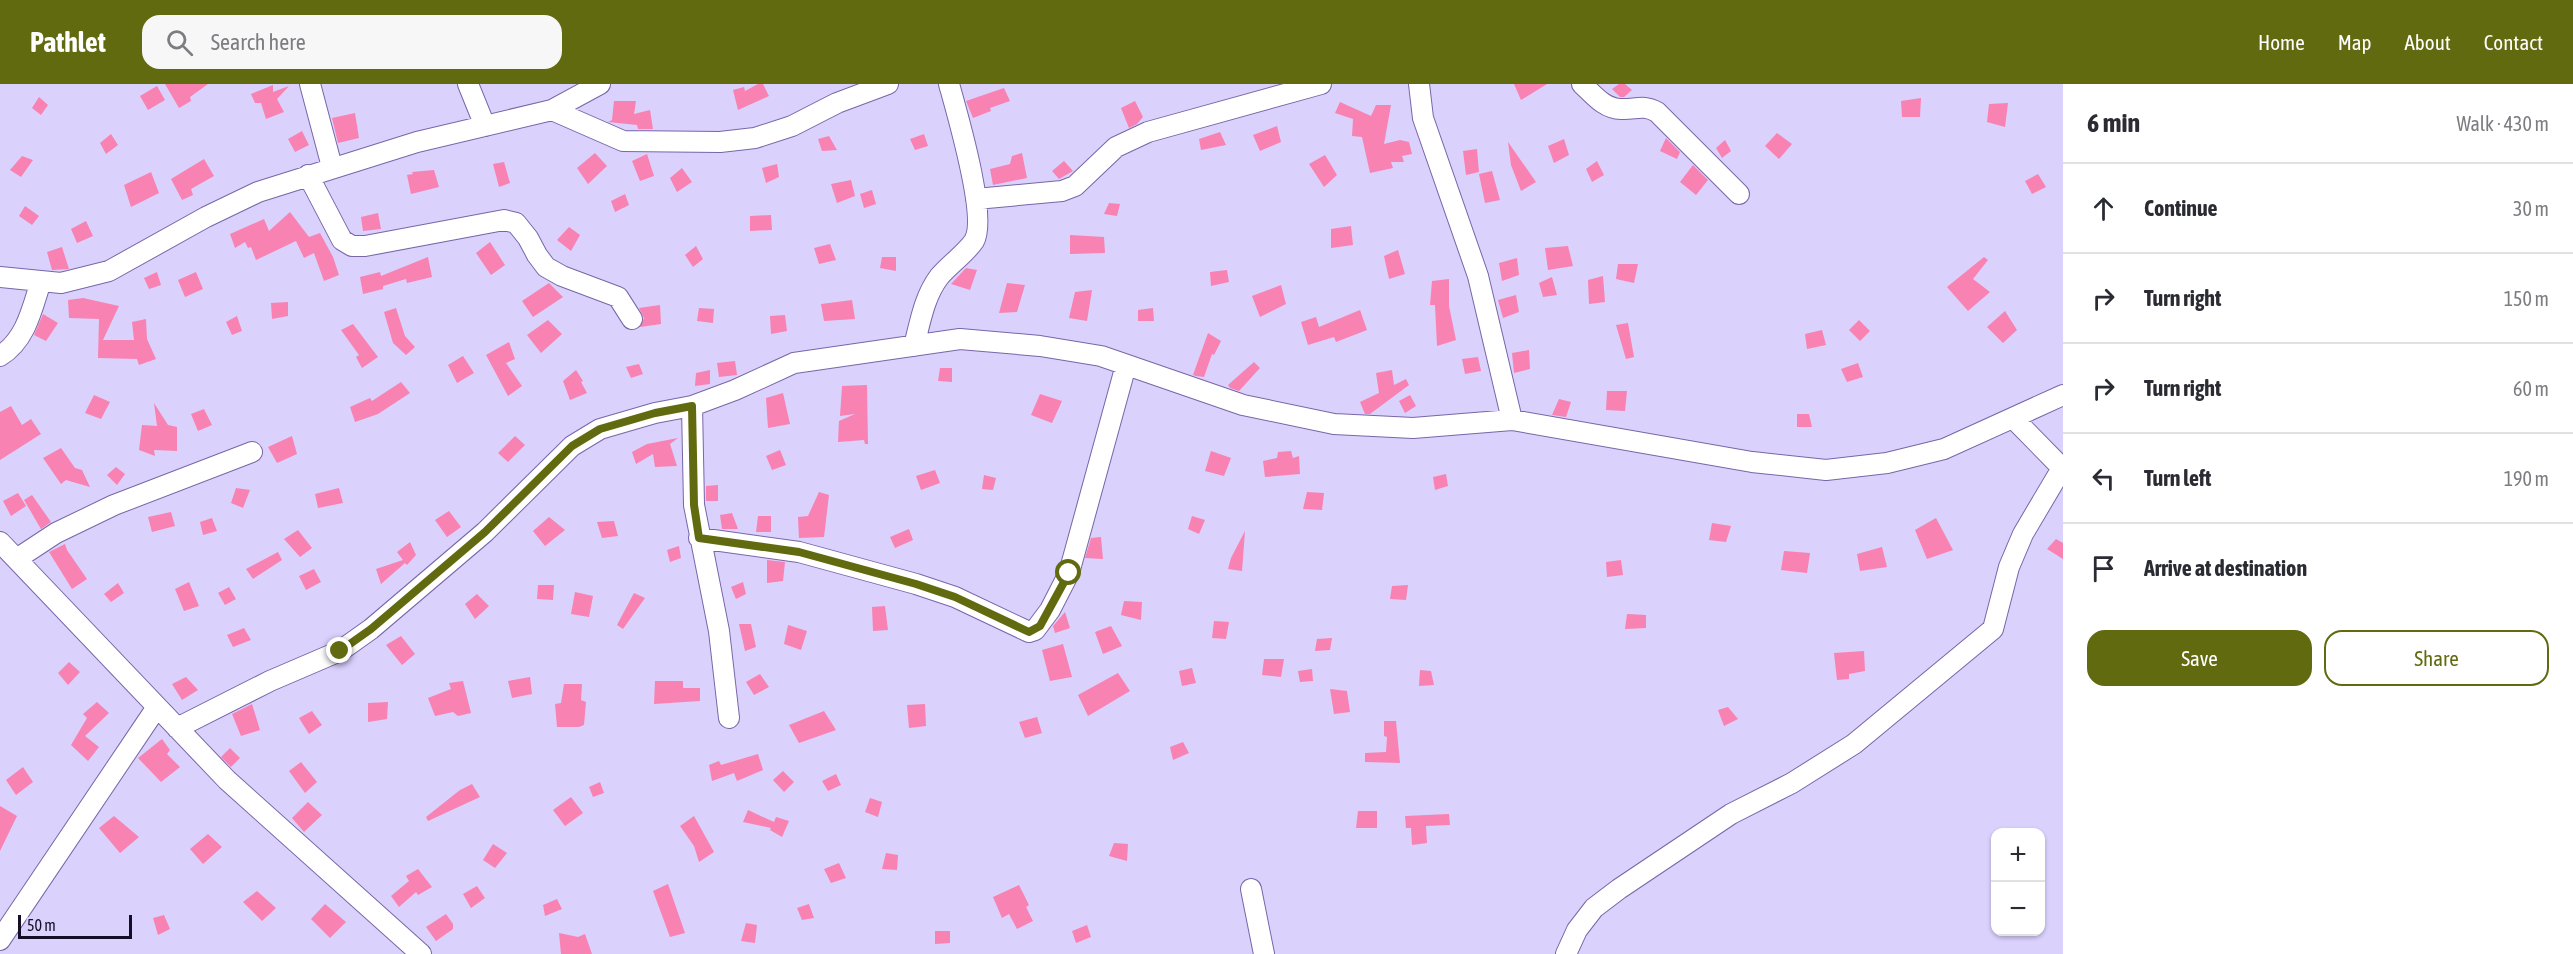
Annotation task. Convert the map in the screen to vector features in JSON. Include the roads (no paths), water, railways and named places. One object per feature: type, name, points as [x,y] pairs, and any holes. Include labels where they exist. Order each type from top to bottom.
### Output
[{"type":"street","points":[[310,84],[332,167]]},
{"type":"street","points":[[468,84],[485,126]]},
{"type":"street","points":[[0,276],[62,283],[109,271],[206,217],[258,192],[417,142],[552,110],[600,84]]},
{"type":"street","points":[[552,110],[623,141],[720,142],[755,138],[792,126],[837,103],[888,84]]},
{"type":"street","points":[[914,346],[928,294],[939,278],[974,240],[977,225],[976,199],[950,84]]},
{"type":"street","points":[[976,199],[1062,191],[1075,186],[1116,147],[1148,132],[1321,84]]},
{"type":"street","points":[[1419,84],[1423,118],[1478,276],[1512,420]]},
{"type":"street","points":[[1582,84],[1604,105],[1620,110],[1648,107],[1657,112],[1739,194]]},
{"type":"street","points":[[308,175],[342,240],[352,246],[365,246],[504,220],[516,224],[528,238],[546,267],[562,276],[618,297],[632,319]]},
{"type":"street","points":[[0,356],[12,349],[22,334],[41,281]]},
{"type":"street","points":[[177,728],[270,681],[340,651],[371,629],[485,532],[572,446],[600,429],[655,413],[692,406],[735,390],[794,363],[960,339],[1040,346],[1101,356],[1243,405],[1334,424],[1413,428],[1512,420],[1752,462],[1826,471],[1887,463],[1944,449],[2063,395]]},
{"type":"street","points":[[699,538],[799,552],[955,597],[1029,632],[1035,630],[1050,610],[1069,573],[1126,365]]},
{"type":"street","points":[[692,406],[694,505],[719,631],[729,718]]},
{"type":"street","points":[[1566,954],[1577,930],[1594,908],[1731,814],[1792,783],[1854,744],[1993,628],[2009,567],[2023,534],[2063,469],[2014,418]]},
{"type":"street","points":[[18,558],[56,533],[114,505],[252,452]]},
{"type":"street","points":[[0,542],[18,558],[227,780],[421,954]]},
{"type":"street","points":[[0,940],[157,707]]},
{"type":"street","points":[[1251,889],[1264,954]]}]
